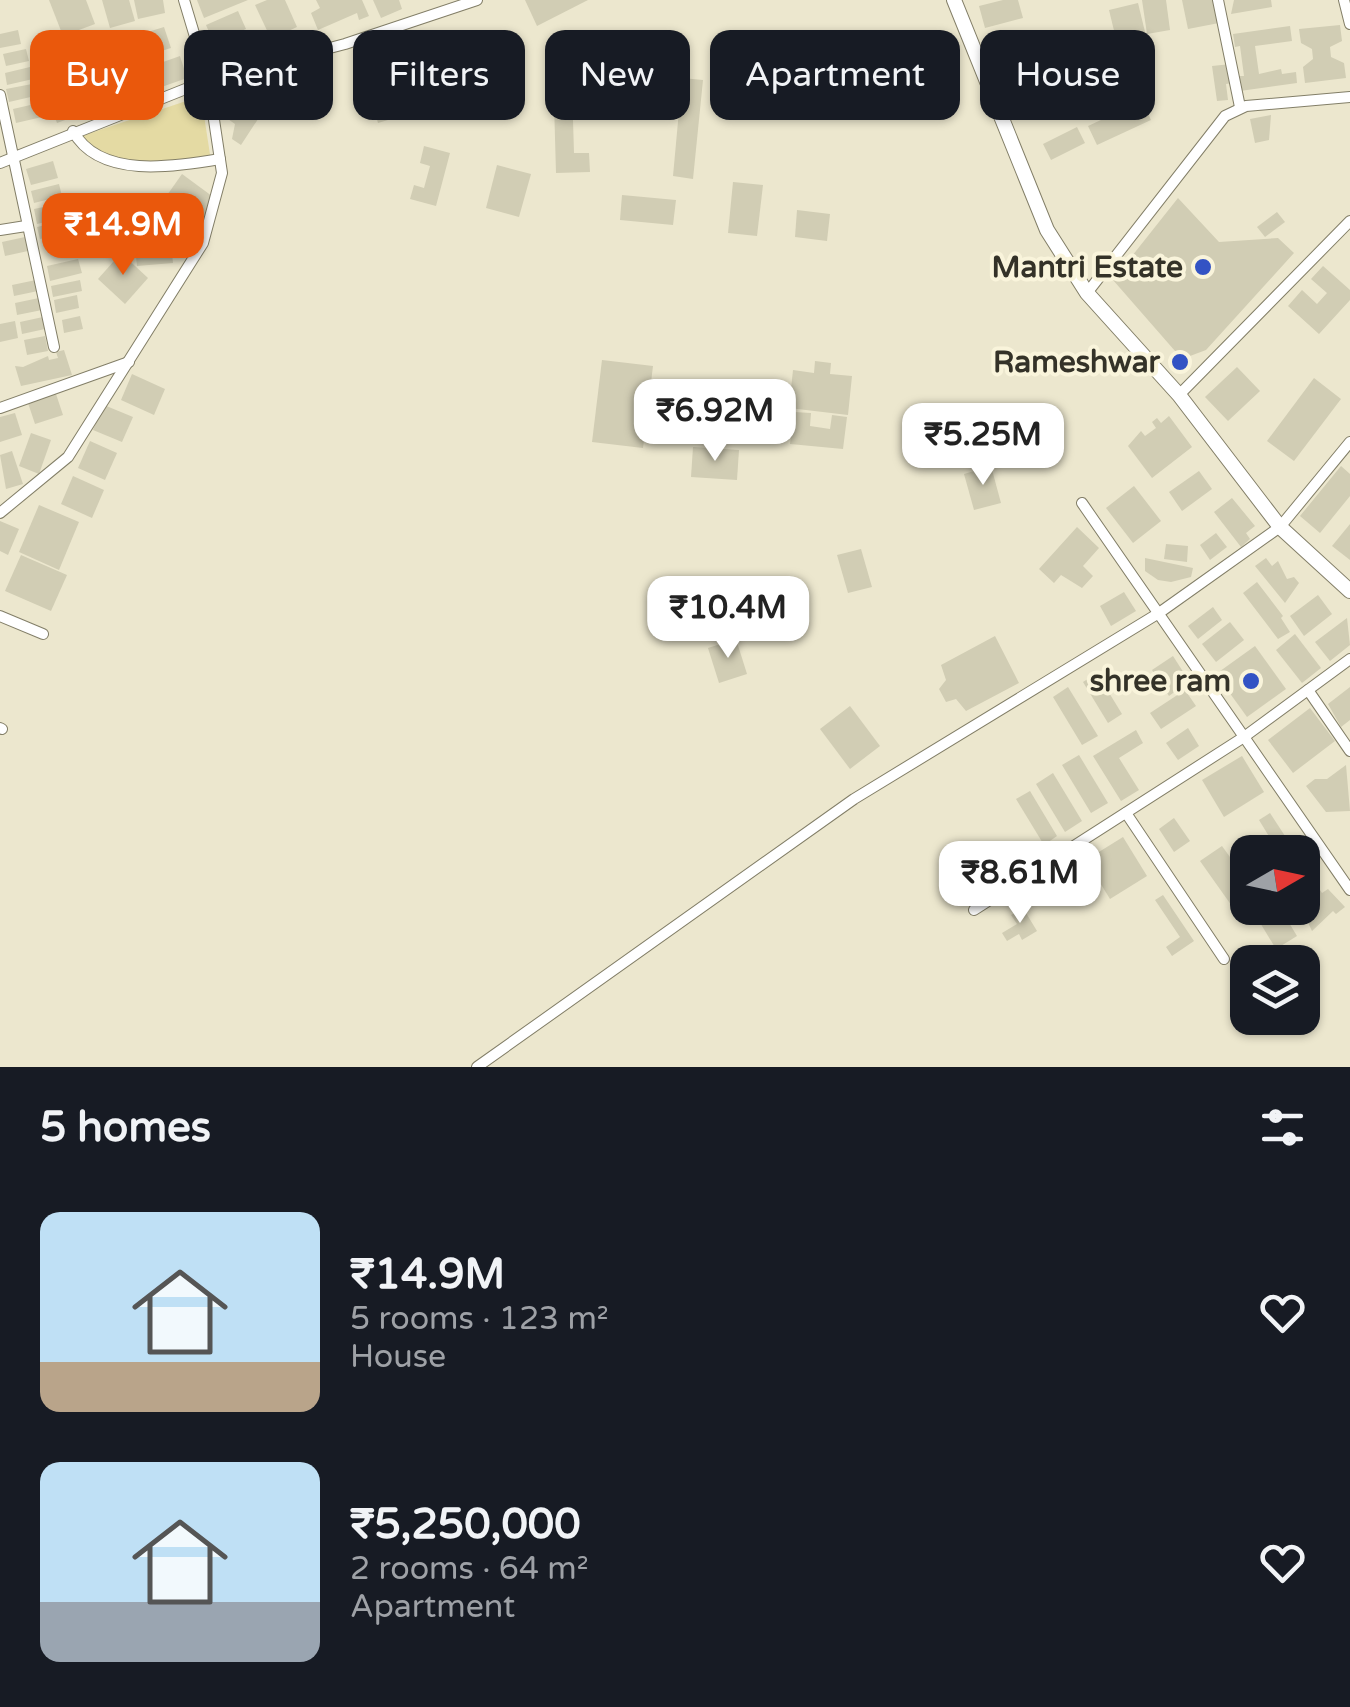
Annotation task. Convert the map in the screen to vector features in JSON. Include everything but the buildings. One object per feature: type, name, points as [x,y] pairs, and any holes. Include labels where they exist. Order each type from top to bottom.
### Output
[{"type":"main road","points":[[954,0],[1047,230],[1087,293],[1179,395],[1280,526],[1350,591]]},
{"type":"street","points":[[184,0],[193,30]]},
{"type":"street","points":[[333,47],[477,0]]},
{"type":"street","points":[[1218,0],[1240,107]]},
{"type":"street","points":[[1344,0],[1349,19]]},
{"type":"street","points":[[0,163],[184,89]]},
{"type":"street","points":[[0,95],[17,158],[26,226],[54,347]]},
{"type":"street","points":[[1087,293],[1214,128],[1240,107],[1350,97]]},
{"type":"street","points":[[0,511],[68,458],[203,243],[219,198],[220,159],[214,120]]},
{"type":"street","points":[[73,131],[81,146],[104,159],[137,166],[220,159]]},
{"type":"street","points":[[1179,395],[1350,221]]},
{"type":"street","points":[[0,230],[26,226]]},
{"type":"street","points":[[0,408],[129,362]]},
{"type":"street","points":[[477,1067],[854,799],[1159,613],[1280,526],[1350,442]]},
{"type":"street","points":[[1082,504],[1350,890]]},
{"type":"street","points":[[0,616],[42,634]]},
{"type":"street","points":[[974,910],[1244,737],[1350,659]]},
{"type":"street","points":[[1308,690],[1350,751]]},
{"type":"street","points":[[1126,813],[1224,959]]},
{"type":"shaded area","points":[[184,102],[184,120],[205,120],[211,161],[123,163],[73,139],[130,120],[164,120],[164,108]]},
{"type":"place","name":"Mantri Estate","points":[[1203,267]]},
{"type":"place","name":"Rameshwar","points":[[1180,362]]},
{"type":"place","name":"shree ram","points":[[1251,681]]}]
